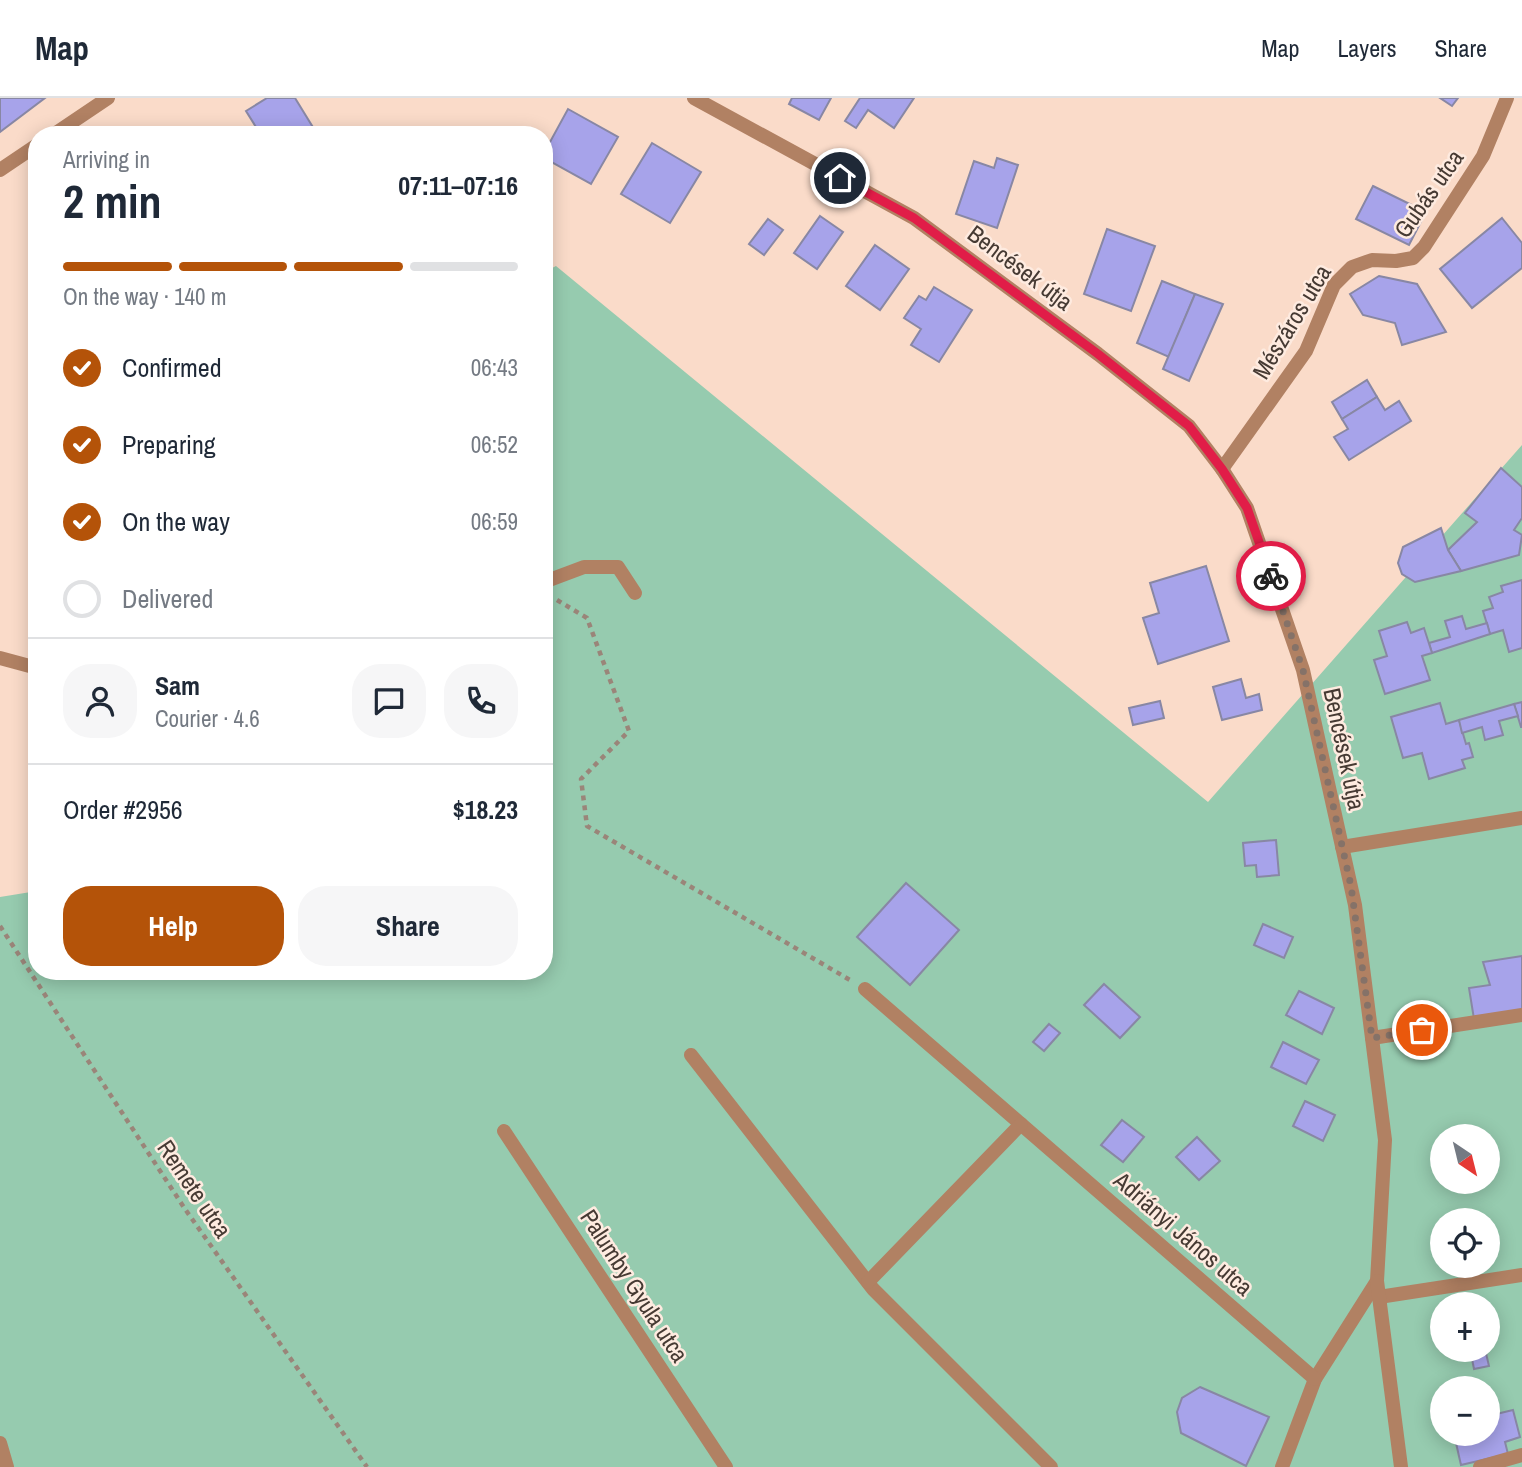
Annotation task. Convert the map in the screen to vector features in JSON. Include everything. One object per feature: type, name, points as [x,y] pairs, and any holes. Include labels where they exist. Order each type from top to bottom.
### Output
[{"type":"street","points":[[66,126],[108,98]]},
{"type":"street","name":"Bencések útja","points":[[694,98],[914,218],[1098,354],[1189,426],[1222,469],[1247,508],[1303,670],[1355,905],[1385,1140],[1377,1281],[1315,1379],[1282,1467]]},
{"type":"street","name":"Gubás utca","points":[[1352,267],[1372,260],[1396,261],[1413,258],[1424,247],[1483,156],[1507,98]]},
{"type":"street","points":[[0,170],[28,151]]},
{"type":"street","name":"Mészáros utca","points":[[1222,469],[1306,351],[1334,285],[1352,267]]},
{"type":"street","points":[[553,578],[584,566],[618,567],[635,593]]},
{"type":"street","points":[[0,659],[28,666]]},
{"type":"street","points":[[1342,847],[1522,818]]},
{"type":"street","name":"Adriányi János utca","points":[[866,989],[1315,1379]]},
{"type":"street","points":[[1372,1038],[1522,1015]]},
{"type":"street","points":[[691,1055],[868,1282],[1051,1467]]},
{"type":"street","points":[[868,1282],[1021,1124]]},
{"type":"street","name":"Palumby Gyula utca","points":[[504,1131],[726,1467]]},
{"type":"street","points":[[1379,1297],[1522,1275]]},
{"type":"street","points":[[1377,1281],[1401,1467]]},
{"type":"street","points":[[0,1443],[7,1467]]},
{"type":"street","points":[[1480,1467],[1522,1455]]},
{"type":"path","points":[[555,598],[587,618],[629,731],[581,779],[587,826],[866,989]]},
{"type":"path","name":"Remete utca","points":[[0,926],[28,969]]},
{"type":"path","name":"Remete utca","points":[[35,980],[185,1209],[367,1467]]},
{"type":"green space","points":[[556,266],[1208,802],[1522,445],[1522,1467],[0,1467],[0,897],[28,892],[28,980],[553,980],[553,268]]},
{"type":"building","points":[[0,98],[45,98],[0,132]]},
{"type":"building","points":[[267,98],[295,98],[312,126],[255,126],[246,111]]},
{"type":"building","points":[[792,98],[831,98],[819,120],[789,104]]},
{"type":"building","points":[[860,98],[914,98],[894,128],[868,110],[856,128],[845,121]]},
{"type":"building","points":[[1440,98],[1458,98],[1452,106]]},
{"type":"building","points":[[568,109],[618,137],[591,184],[553,163],[553,136]]},
{"type":"building","points":[[652,143],[701,172],[670,223],[621,194]]},
{"type":"building","points":[[997,158],[1018,165],[997,228],[956,214],[974,161],[994,168]]},
{"type":"building","points":[[1373,186],[1426,212],[1409,245],[1356,219]]},
{"type":"building","points":[[820,216],[843,232],[817,269],[794,253]]},
{"type":"building","points":[[1502,218],[1522,243],[1522,268],[1472,308],[1440,269]]},
{"type":"building","points":[[768,219],[783,230],[764,255],[749,244]]},
{"type":"building","points":[[1107,229],[1155,246],[1131,311],[1084,294]]},
{"type":"building","points":[[875,245],[909,269],[880,310],[846,286]]},
{"type":"building","points":[[1379,276],[1417,284],[1446,332],[1402,345],[1395,323],[1363,315],[1350,294]]},
{"type":"building","points":[[1162,281],[1195,294],[1169,357],[1137,343]]},
{"type":"building","points":[[934,287],[972,310],[939,362],[911,345],[921,329],[904,318],[919,296],[926,300]]},
{"type":"building","points":[[1195,294],[1223,304],[1189,381],[1163,369]]},
{"type":"building","points":[[1367,380],[1377,397],[1342,419],[1332,402]]},
{"type":"building","points":[[1377,397],[1385,410],[1399,401],[1411,421],[1349,460],[1334,437],[1348,429],[1342,419]]},
{"type":"building","points":[[1501,468],[1522,487],[1522,518],[1514,530],[1522,535],[1519,555],[1461,571],[1448,550],[1477,522],[1465,513]]},
{"type":"building","points":[[1441,528],[1448,550],[1461,571],[1415,582],[1402,574],[1398,563],[1403,547]]},
{"type":"building","points":[[1206,566],[1229,641],[1158,664],[1143,618],[1159,613],[1150,583]]},
{"type":"building","points":[[1522,580],[1522,648],[1509,652],[1503,630],[1490,634],[1483,611],[1493,608],[1489,597],[1503,592],[1501,586]]},
{"type":"building","points":[[1462,616],[1466,629],[1487,623],[1490,634],[1432,653],[1429,643],[1450,637],[1445,621]]},
{"type":"building","points":[[1407,622],[1411,633],[1424,628],[1432,653],[1422,656],[1430,680],[1385,694],[1374,660],[1387,656],[1379,631]]},
{"type":"building","points":[[1241,679],[1246,698],[1259,694],[1262,710],[1222,720],[1213,687]]},
{"type":"building","points":[[1160,701],[1164,718],[1133,725],[1129,708]]},
{"type":"building","points":[[1522,702],[1522,727],[1521,727],[1514,704]]},
{"type":"building","points":[[1440,703],[1446,724],[1459,720],[1473,757],[1462,760],[1465,768],[1429,779],[1422,753],[1403,758],[1391,717]]},
{"type":"building","points":[[1514,704],[1518,716],[1499,721],[1503,735],[1485,740],[1482,727],[1462,733],[1459,720]]},
{"type":"building","points":[[1276,840],[1279,875],[1257,877],[1256,865],[1245,866],[1243,843]]},
{"type":"building","points":[[906,883],[959,930],[910,985],[857,937]]},
{"type":"building","points":[[1263,924],[1293,937],[1284,958],[1254,945]]},
{"type":"building","points":[[1522,956],[1522,1010],[1474,1019],[1469,988],[1490,985],[1483,962]]},
{"type":"building","points":[[1104,984],[1140,1017],[1120,1038],[1084,1005]]},
{"type":"building","points":[[1299,991],[1334,1008],[1322,1034],[1286,1015]]},
{"type":"building","points":[[1049,1024],[1060,1033],[1044,1051],[1033,1042]]},
{"type":"building","points":[[1283,1042],[1319,1060],[1306,1084],[1271,1067]]},
{"type":"building","points":[[1305,1101],[1335,1115],[1323,1141],[1293,1126]]},
{"type":"building","points":[[1122,1120],[1144,1137],[1123,1162],[1101,1145]]},
{"type":"building","points":[[1197,1137],[1220,1161],[1199,1180],[1176,1157]]},
{"type":"building","points":[[1473,1362],[1488,1362],[1489,1366],[1474,1369]]},
{"type":"building","points":[[1200,1387],[1269,1417],[1246,1466],[1181,1433],[1177,1412],[1182,1398]]},
{"type":"building","points":[[1513,1410],[1520,1437],[1505,1442],[1508,1454],[1461,1465],[1457,1446],[1500,1446],[1500,1413]]},
{"type":"way so far","points":[[1271,576],[1303,670],[1351,886],[1372,1038],[1422,1030]]},
{"type":"route","points":[[840,178],[914,218],[1098,354],[1189,426],[1222,469],[1247,508],[1271,576]]}]
